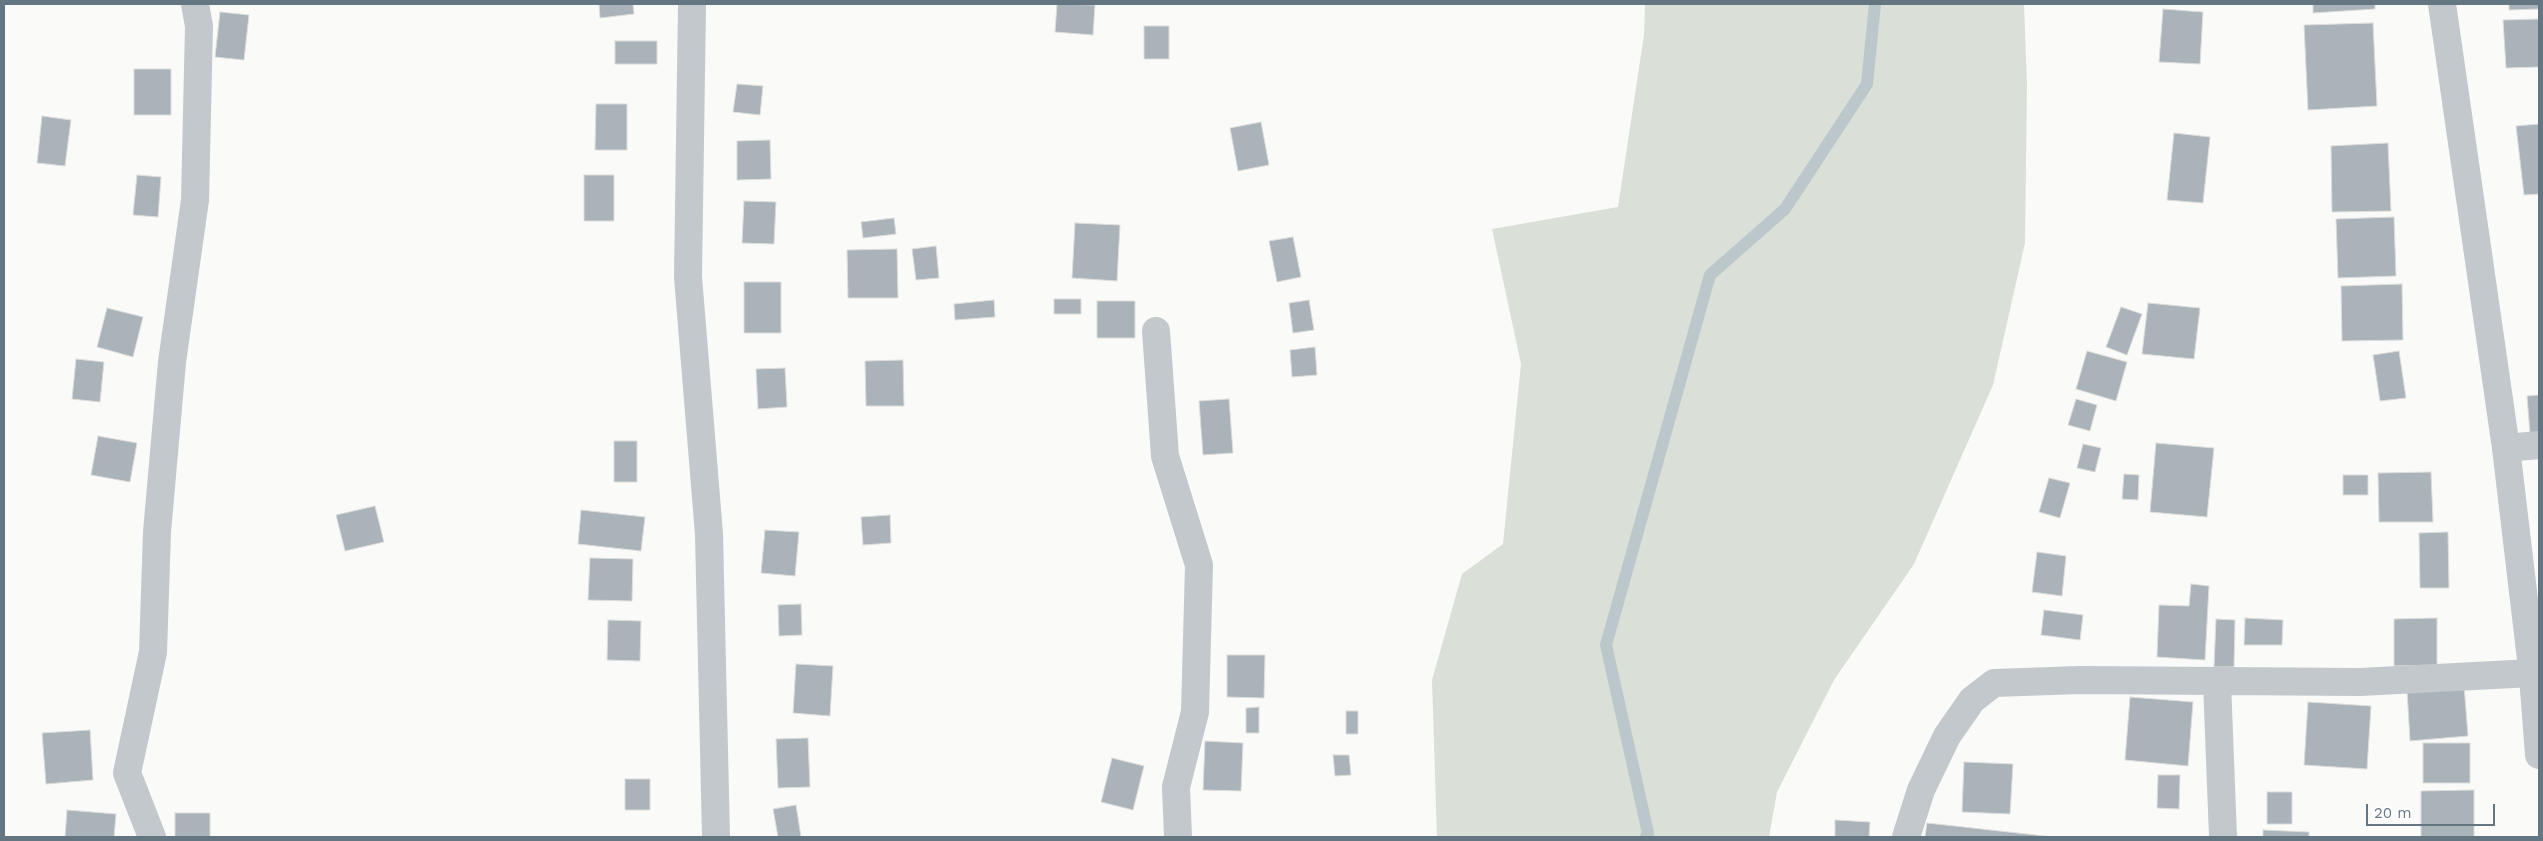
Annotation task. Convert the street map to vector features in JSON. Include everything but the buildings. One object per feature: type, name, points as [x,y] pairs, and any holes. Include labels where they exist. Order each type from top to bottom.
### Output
[{"type":"street","points":[[152,837],[127,772],[153,652],[157,532],[172,362],[195,200],[199,26],[195,4]]},
{"type":"street","points":[[692,4],[688,277],[709,534],[716,837]]},
{"type":"street","points":[[2442,4],[2506,448],[2532,673],[2539,755]]},
{"type":"street","points":[[1156,331],[1165,456],[1199,565],[1195,712],[1176,788],[1178,837]]},
{"type":"street","points":[[2506,448],[2539,446]]},
{"type":"street","points":[[1906,837],[1921,790],[1947,736],[1972,700],[1994,683],[2080,680],[2360,682],[2532,673]]},
{"type":"street","points":[[2218,682],[2223,837]]},
{"type":"shaded area","points":[[1645,4],[2024,4],[2027,85],[2025,243],[1993,385],[1914,564],[1834,680],[1777,792],[1769,837],[1437,837],[1432,680],[1462,574],[1503,544],[1521,364],[1492,229],[1618,207],[1644,35]]},
{"type":"waterway","points":[[1646,837],[1648,833],[1606,645],[1710,275],[1785,209],[1867,84],[1875,4]]}]
